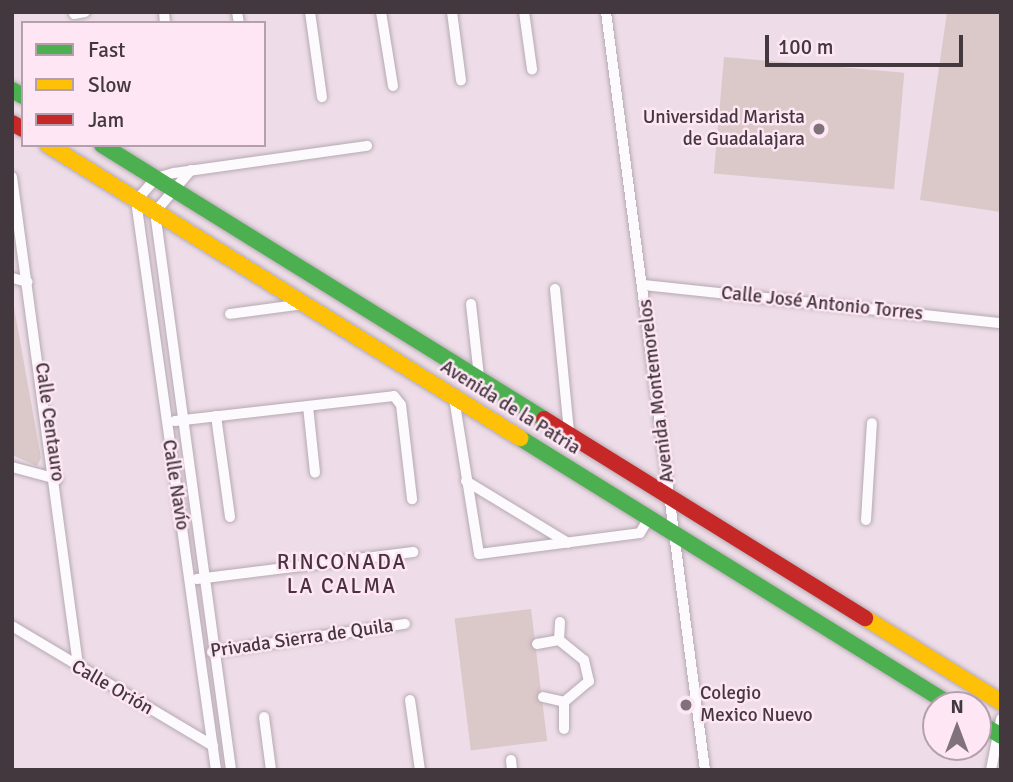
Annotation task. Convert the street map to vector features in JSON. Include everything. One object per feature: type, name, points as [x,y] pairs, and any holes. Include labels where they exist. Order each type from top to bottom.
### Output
[{"type":"main road","name":"Avenida de la Patria","points":[[51,147],[928,691]]},
{"type":"main road","name":"Avenida de la Patria","points":[[105,147],[569,431],[1001,702]]},
{"type":"street","points":[[310,12],[322,97]]},
{"type":"street","points":[[381,12],[393,86]]},
{"type":"street","points":[[452,12],[461,80]]},
{"type":"street","points":[[524,12],[532,69]]},
{"type":"street","name":"Avenida Montemorelos","points":[[606,12],[644,285],[673,533],[705,770]]},
{"type":"street","points":[[136,201],[156,178],[191,170],[367,146]]},
{"type":"street","points":[[155,212],[170,187],[191,170]]},
{"type":"street","name":"Calle Centauro","points":[[12,177],[57,478],[78,668]]},
{"type":"street","name":"Calle Navío","points":[[136,201],[216,770]]},
{"type":"street","name":"Calle Navío","points":[[155,212],[180,420],[216,651],[231,770]]},
{"type":"street","points":[[12,278],[28,282]]},
{"type":"street","name":"Calle José Antonio Torres","points":[[644,285],[1001,323]]},
{"type":"street","points":[[555,289],[569,431]]},
{"type":"street","points":[[230,314],[304,304]]},
{"type":"street","points":[[471,304],[479,376]]},
{"type":"street","points":[[166,422],[389,395],[399,400],[412,499]]},
{"type":"street","points":[[454,398],[479,554],[640,533],[649,518]]},
{"type":"street","points":[[308,406],[315,473]]},
{"type":"street","points":[[216,416],[230,517]]},
{"type":"street","points":[[866,520],[872,423]]},
{"type":"street","points":[[12,467],[57,478]]},
{"type":"street","points":[[466,481],[569,544]]},
{"type":"street","points":[[189,580],[413,552]]},
{"type":"street","points":[[559,640],[560,622]]},
{"type":"street","name":"Privada Sierra de Quila","points":[[198,654],[405,624]]},
{"type":"street","name":"Calle Orión","points":[[12,626],[213,747]]},
{"type":"street","points":[[537,644],[559,640],[580,653],[589,681],[564,702],[564,729]]},
{"type":"street","points":[[543,697],[564,702]]},
{"type":"street","points":[[410,701],[420,770]]},
{"type":"street","points":[[264,718],[271,770]]},
{"type":"street","points":[[991,770],[1000,730]]},
{"type":"shaded area","points":[[947,12],[1001,12],[1001,212],[920,200]]},
{"type":"shaded area","points":[[724,57],[904,73],[894,189],[714,174]]},
{"type":"shaded area","points":[[12,296],[41,458],[37,466],[12,455]]},
{"type":"shaded area","points":[[531,609],[547,741],[471,750],[455,618]]},
{"type":"traffic: fast","points":[[12,90],[21,95]]},
{"type":"traffic: fast","points":[[105,147],[544,419]]},
{"type":"traffic: fast","points":[[520,438],[928,691]]},
{"type":"traffic: fast","points":[[992,731],[1001,736]]},
{"type":"traffic: slow","points":[[51,147],[520,438]]},
{"type":"traffic: slow","points":[[865,618],[1001,702]]},
{"type":"traffic: jam","points":[[12,123],[21,128]]},
{"type":"traffic: jam","points":[[544,419],[865,618]]},
{"type":"place","name":"Universidad Marista de Guadalajara","points":[[819,129]]},
{"type":"place","name":"Colegio Mexico Nuevo","points":[[686,705]]},
{"type":"district","name":"RINCONADA LA CALMA","points":[[342,574]]}]
